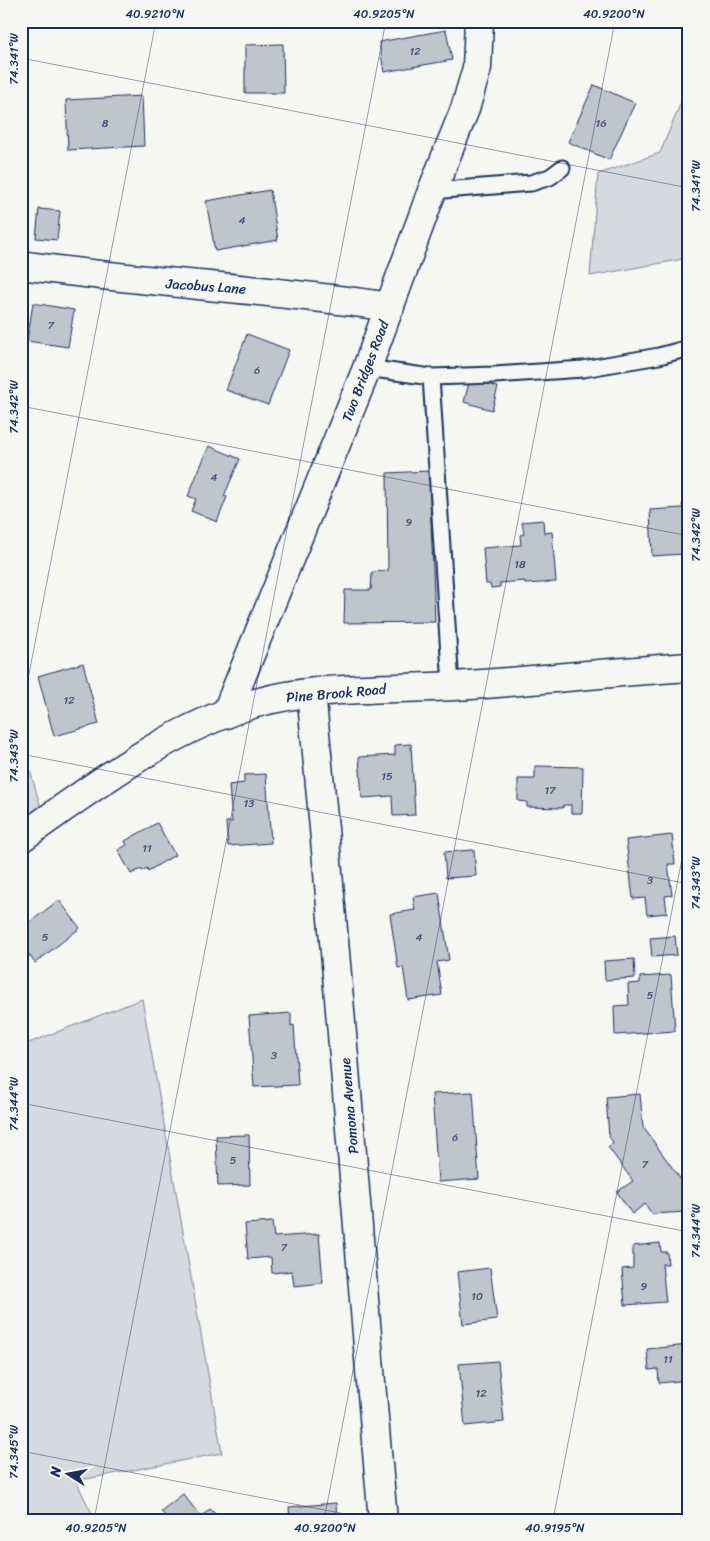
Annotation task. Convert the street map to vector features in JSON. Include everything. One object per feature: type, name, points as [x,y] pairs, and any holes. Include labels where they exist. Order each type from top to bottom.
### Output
[{"type":"street","name":"Two Bridges Road","points":[[226,714],[368,368],[432,191],[465,109],[477,68],[479,21]]},
{"type":"street","name":"Jacobus Lane","points":[[21,265],[149,282],[204,284],[312,295],[390,307]]},
{"type":"street","name":"Pine Brook Road","points":[[21,838],[122,767],[170,739],[226,714],[256,704],[311,693],[452,686],[689,668]]},
{"type":"street","name":"Pomona Avenue","points":[[311,693],[350,1112],[360,1258],[383,1520]]},
{"type":"lane","points":[[432,191],[530,183],[550,177],[562,168]]},
{"type":"lane","points":[[368,368],[431,377],[583,369],[659,356],[689,348]]},
{"type":"lane","points":[[431,377],[452,686]]},
{"type":"shaded area","points":[[689,83],[689,258],[590,276],[598,174],[660,153]]},
{"type":"shaded area","points":[[21,740],[44,818],[21,835]]},
{"type":"shaded area","points":[[142,999],[222,1453],[76,1481],[95,1520],[21,1520],[21,1046]]},
{"type":"building","points":[[446,30],[452,60],[384,72],[379,42]]},
{"type":"building","points":[[283,44],[284,93],[245,93],[245,45]]},
{"type":"building","points":[[594,85],[635,103],[609,160],[568,142]]},
{"type":"building","points":[[142,96],[144,146],[68,150],[66,100]]},
{"type":"building","points":[[270,190],[278,240],[215,251],[206,201]]},
{"type":"building","points":[[39,209],[60,211],[57,240],[36,238]]},
{"type":"building","points":[[33,303],[74,310],[68,347],[27,341]]},
{"type":"building","points":[[247,334],[289,350],[268,405],[226,390]]},
{"type":"building","points":[[470,379],[498,387],[492,410],[464,402]]},
{"type":"building","points":[[209,446],[240,459],[224,496],[227,497],[217,522],[191,511],[196,499],[188,496]]},
{"type":"building","points":[[429,471],[435,622],[344,623],[345,590],[371,590],[372,572],[388,571],[387,473]]},
{"type":"building","points":[[689,503],[689,558],[683,559],[683,554],[652,556],[650,510],[683,508],[682,504]]},
{"type":"building","points":[[543,520],[544,533],[552,532],[556,582],[525,584],[525,581],[500,583],[500,587],[491,588],[490,584],[486,584],[483,548],[521,545],[520,535],[524,534],[522,522]]},
{"type":"building","points":[[83,663],[99,724],[54,736],[38,676]]},
{"type":"building","points":[[411,744],[415,815],[393,816],[392,796],[362,798],[359,757],[395,755],[395,745]]},
{"type":"building","points":[[535,766],[583,767],[582,813],[571,813],[571,805],[563,805],[563,808],[527,807],[527,802],[518,801],[518,779],[535,779]]},
{"type":"building","points":[[266,774],[271,843],[228,846],[226,822],[232,822],[229,785],[244,783],[244,775]]},
{"type":"building","points":[[157,823],[175,855],[148,871],[147,868],[142,871],[141,869],[131,874],[118,850],[127,845],[125,841]]},
{"type":"building","points":[[672,835],[675,864],[668,864],[672,895],[665,896],[667,913],[647,915],[645,898],[633,899],[626,840]]},
{"type":"building","points":[[474,850],[476,876],[446,878],[444,852]]},
{"type":"building","points":[[439,893],[449,960],[437,962],[442,995],[408,1000],[403,967],[398,968],[390,914],[415,910],[413,897]]},
{"type":"building","points":[[59,900],[80,928],[35,963],[21,944],[21,929]]},
{"type":"building","points":[[675,936],[677,955],[652,957],[650,938]]},
{"type":"building","points":[[634,959],[635,978],[605,980],[604,961]]},
{"type":"building","points":[[671,975],[675,1031],[615,1035],[614,1006],[629,1005],[628,984],[640,983],[640,977]]},
{"type":"building","points":[[291,1013],[291,1026],[294,1025],[298,1085],[254,1087],[249,1016]]},
{"type":"building","points":[[473,1092],[479,1179],[438,1182],[432,1094]]},
{"type":"building","points":[[640,1094],[643,1127],[684,1184],[686,1212],[652,1214],[645,1204],[632,1214],[617,1192],[633,1181],[608,1147],[613,1142],[609,1137],[606,1097]]},
{"type":"building","points":[[249,1135],[250,1185],[218,1186],[216,1136]]},
{"type":"building","points":[[272,1222],[274,1237],[319,1234],[323,1283],[294,1286],[292,1271],[272,1273],[271,1257],[248,1259],[245,1224]]},
{"type":"building","points":[[660,1243],[661,1252],[667,1252],[668,1264],[662,1264],[666,1302],[625,1305],[622,1269],[633,1268],[633,1246]]},
{"type":"building","points":[[490,1268],[497,1320],[463,1324],[457,1272]]},
{"type":"building","points":[[689,1345],[689,1380],[659,1383],[658,1369],[649,1370],[647,1349]]},
{"type":"building","points":[[498,1361],[504,1422],[465,1426],[459,1364]]},
{"type":"building","points":[[183,1494],[201,1517],[210,1509],[222,1520],[168,1520],[161,1511]]},
{"type":"building","points":[[336,1503],[337,1520],[290,1520],[289,1507]]}]
